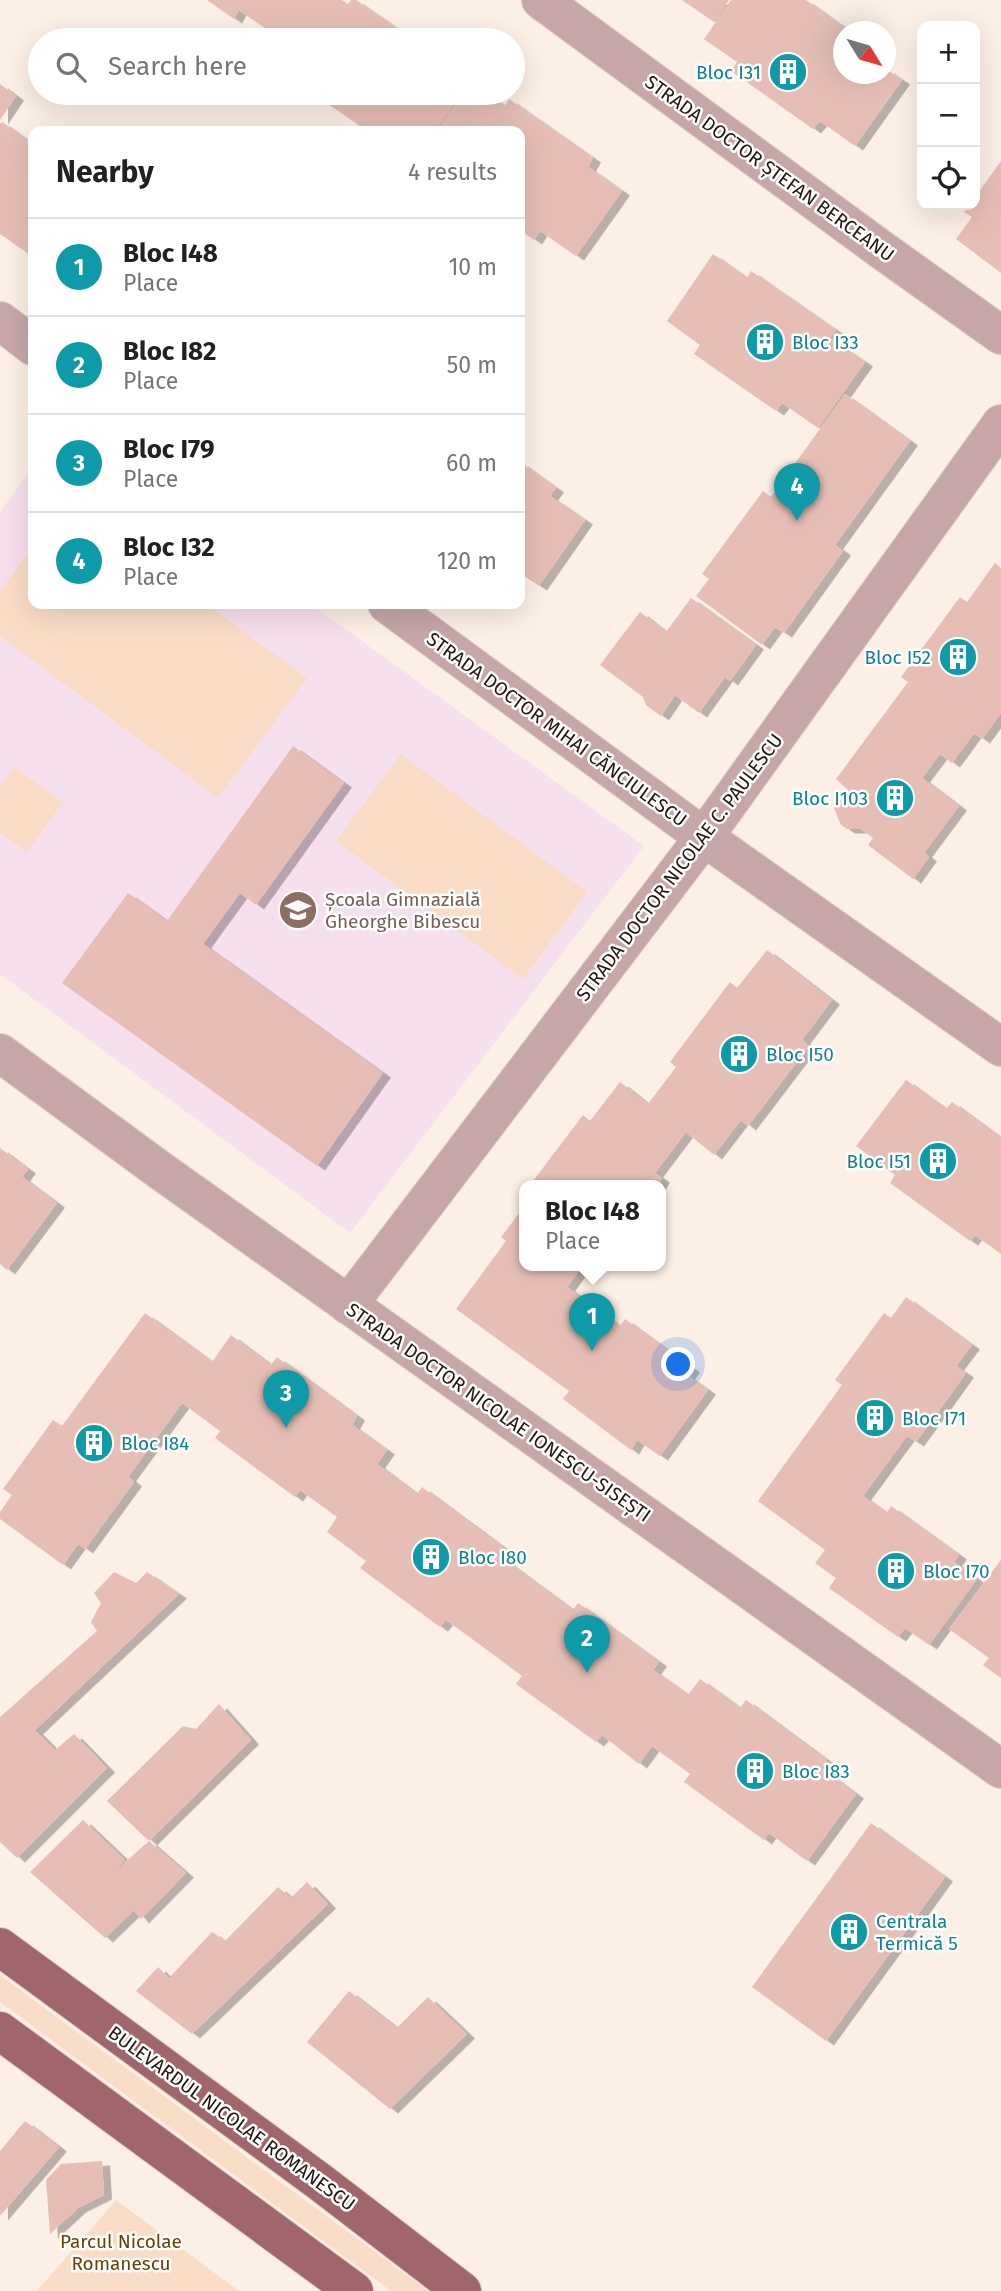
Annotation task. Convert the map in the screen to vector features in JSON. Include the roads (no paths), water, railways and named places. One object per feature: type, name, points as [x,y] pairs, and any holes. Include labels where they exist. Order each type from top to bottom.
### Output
[{"type":"main road","name":"BULEVARDUL NICOLAE ROMANESCU","points":[[0,1947],[320,2182],[462,2291]]},
{"type":"main road","points":[[0,2031],[354,2291]]},
{"type":"street","name":"STRADA DOCTOR ȘTEFAN BERCEANU","points":[[541,0],[1001,335]]},
{"type":"street","points":[[0,321],[28,342]]},
{"type":"street","name":"STRADA DOCTOR NICOLAE C. PAULESCU","points":[[348,1305],[704,837],[1001,424]]},
{"type":"street","name":"STRADA DOCTOR MIHAI CĂNCIULESCU","points":[[394,609],[704,837],[1001,1047]]},
{"type":"street","name":"STRADA DOCTOR NICOLAE IONESCU-SISEȘTI","points":[[0,1053],[348,1305],[1001,1769]]},
{"type":"place","name":"Bloc I31","points":[[788,72]]},
{"type":"place","name":"Bloc I33","points":[[765,342]]},
{"type":"place","name":"Bloc I32","points":[[797,521]]},
{"type":"place","name":"Bloc I52","points":[[958,657]]},
{"type":"place","name":"Bloc I103","points":[[895,798]]},
{"type":"place","name":"Școala Gimnazială Gheorghe Bibescu","points":[[298,910]]},
{"type":"place","name":"Bloc I50","points":[[739,1054]]},
{"type":"place","name":"Bloc I51","points":[[938,1161]]},
{"type":"place","name":"Bloc I48","points":[[592,1351]]},
{"type":"place","name":"Bloc I71","points":[[875,1418]]},
{"type":"place","name":"Bloc I79","points":[[286,1428]]},
{"type":"place","name":"Bloc I84","points":[[94,1443]]},
{"type":"place","name":"Bloc I80","points":[[431,1557]]},
{"type":"place","name":"Bloc I70","points":[[896,1571]]},
{"type":"place","name":"Bloc I82","points":[[587,1673]]},
{"type":"place","name":"Bloc I83","points":[[755,1771]]},
{"type":"place","name":"Centrala Termică 5","points":[[849,1932]]},
{"type":"park label","name":"Parcul Nicolae Romanescu","points":[[121,2252]]}]
